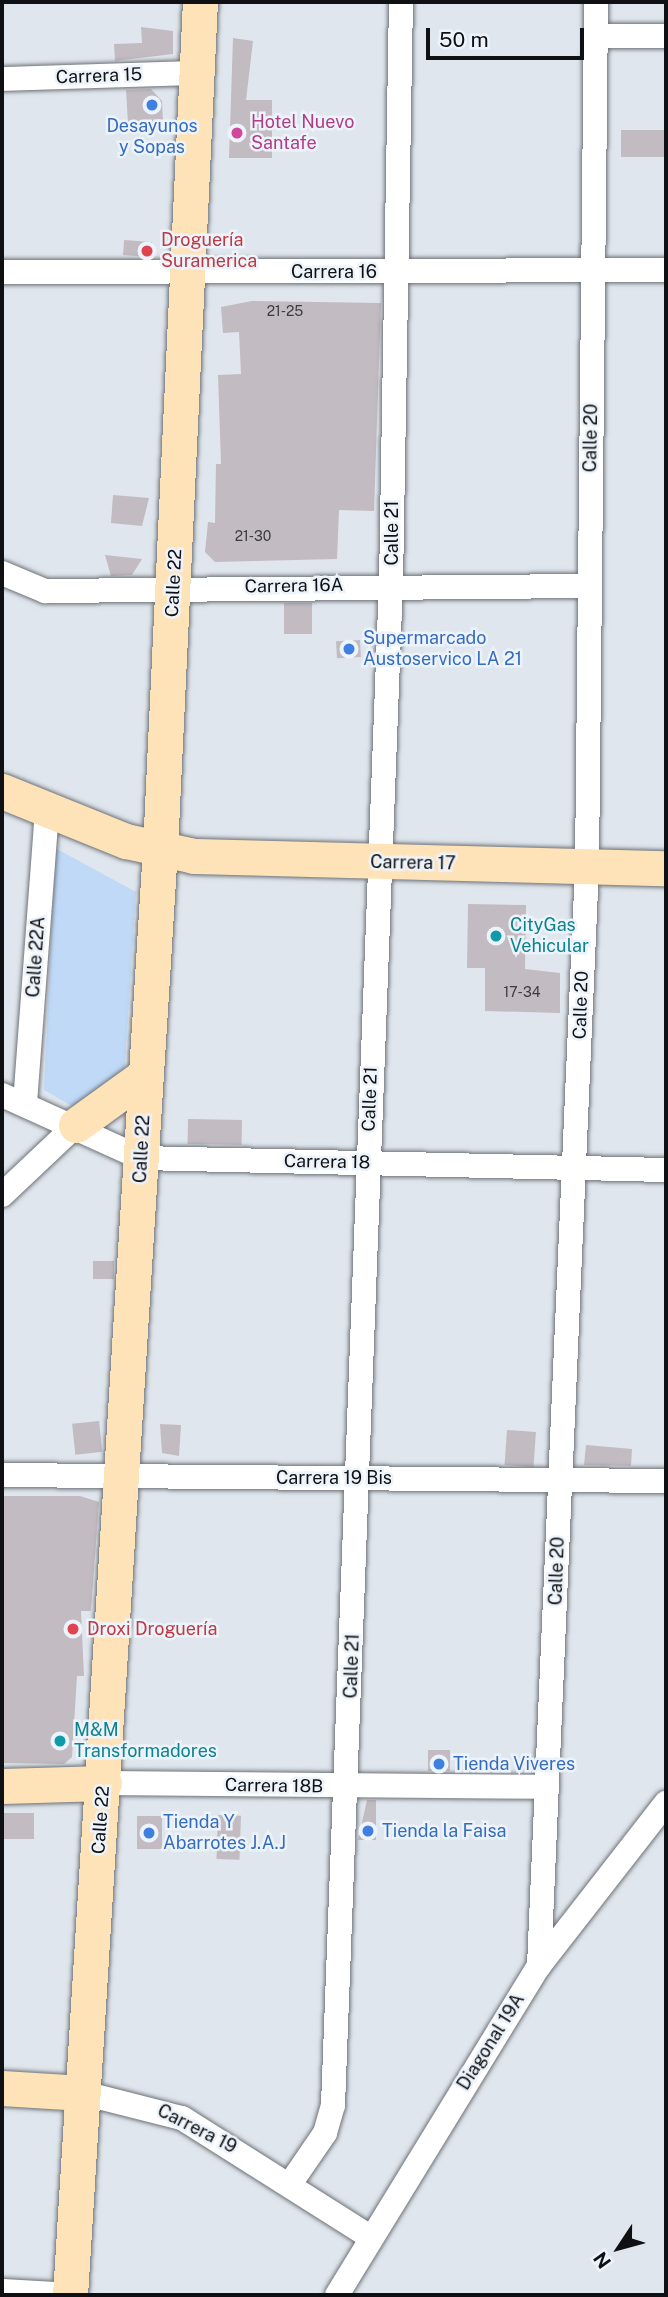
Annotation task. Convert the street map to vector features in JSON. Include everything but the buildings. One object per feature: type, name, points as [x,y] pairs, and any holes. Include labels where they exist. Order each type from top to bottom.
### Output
[{"type":"street","name":"Calle 22","points":[[71,2295],[124,1476],[160,849],[200,2]]},
{"type":"street","name":"Calle 21","points":[[290,2184],[326,2133],[333,2105],[359,1478],[378,862],[391,584],[393,271],[401,2]]},
{"type":"street","name":"Calle 20","points":[[540,1966],[587,867],[596,2]]},
{"type":"street","points":[[597,36],[666,36]]},
{"type":"street","name":"Carrera 15","points":[[2,79],[197,73]]},
{"type":"street","name":"Carrera 16","points":[[2,272],[666,270]]},
{"type":"street","name":"Carrera 16A","points":[[2,573],[45,591],[391,584],[589,586]]},
{"type":"street","name":"Carrera 17","points":[[2,768],[160,849]]},
{"type":"street","name":"Carrera 17","points":[[2,791],[47,811],[160,849],[230,859],[666,868]]},
{"type":"street","name":"Calle 22A","points":[[25,1103],[47,811]]},
{"type":"street","points":[[2,1195],[76,1125],[145,1075]]},
{"type":"street","name":"Carrera 18","points":[[2,1095],[76,1125],[141,1157],[666,1170]]},
{"type":"street","name":"Carrera 19 Bis","points":[[2,1475],[666,1481]]},
{"type":"street","name":"Carrera 18B","points":[[2,1786],[104,1783],[547,1787]]},
{"type":"street","name":"Diagonal 19A","points":[[337,2295],[369,2236],[540,1966],[666,1803]]},
{"type":"street","name":"Carrera 19","points":[[2,2088],[83,2093],[182,2118],[369,2236]]},
{"type":"street","points":[[2,2291],[71,2295]]},
{"type":"shaded area","points":[[55,848],[136,892],[124,1078],[77,1109],[44,1090]]},
{"type":"place","name":"Desayunos y Sopas","points":[[152,105]]},
{"type":"place","name":"Hotel Nuevo Santafe","points":[[237,133]]},
{"type":"place","name":"Droguería Suramerica","points":[[147,251]]},
{"type":"place","name":"Supermarcado Austoservico LA 21","points":[[349,649]]},
{"type":"place","name":"CityGas Vehicular","points":[[496,936]]},
{"type":"place","name":"Droxi Droguería","points":[[73,1629]]},
{"type":"place","name":"M&M Transformadores","points":[[60,1741]]},
{"type":"place","name":"Tienda Viveres","points":[[439,1764]]},
{"type":"place","name":"Tienda la Faisa","points":[[368,1831]]},
{"type":"place","name":"Tienda Y Abarrotes J.A.J","points":[[149,1833]]}]
